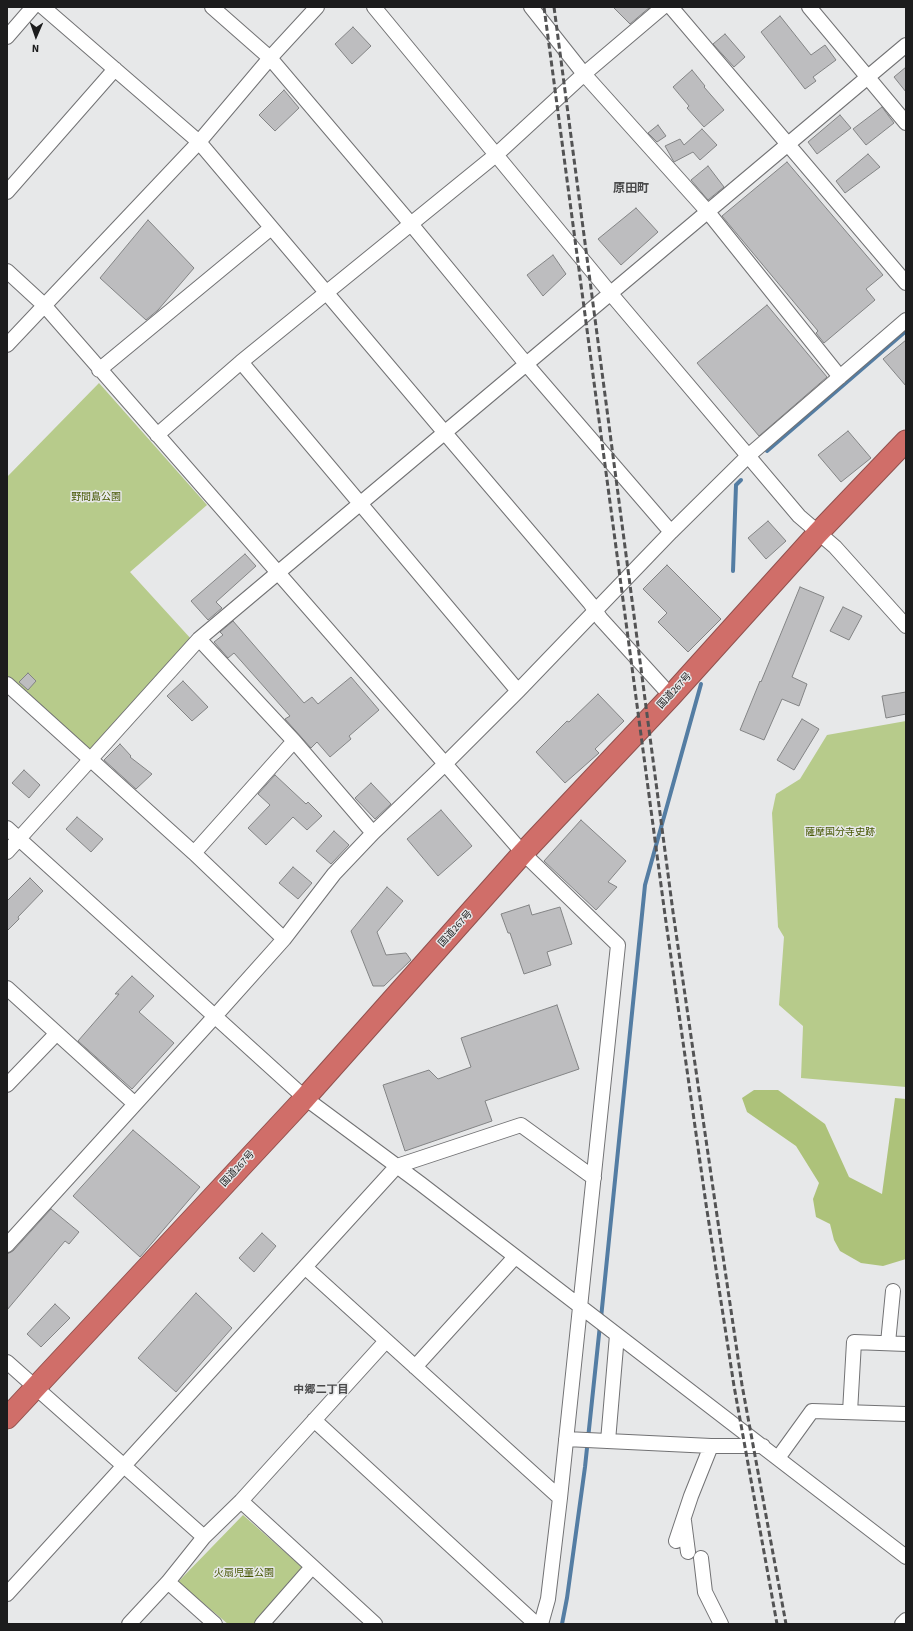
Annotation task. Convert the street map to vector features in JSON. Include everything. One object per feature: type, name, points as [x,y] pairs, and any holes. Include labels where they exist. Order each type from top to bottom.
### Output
[{"type":"highway","name":"国道267号","points":[[7,1418],[34,1387],[305,1098],[523,853],[671,696],[818,533],[906,441]]},
{"type":"street","points":[[7,37],[33,7]]},
{"type":"street","points":[[42,7],[199,142],[595,610],[601,619],[671,696]]},
{"type":"street","points":[[212,7],[270,58],[411,224],[527,365],[671,532]]},
{"type":"street","points":[[7,345],[199,142],[270,58],[317,7]]},
{"type":"street","points":[[374,7],[497,154],[611,294],[799,516],[835,547],[906,626]]},
{"type":"street","points":[[531,7],[584,74],[708,212],[840,377]]},
{"type":"street","points":[[157,435],[241,362],[497,154],[584,74],[663,7]]},
{"type":"street","points":[[672,7],[906,283]]},
{"type":"street","points":[[809,7],[906,123]]},
{"type":"street","points":[[7,852],[200,639],[906,45]]},
{"type":"street","points":[[7,192],[115,69]]},
{"type":"street","points":[[99,370],[272,228]]},
{"type":"street","points":[[7,271],[44,305],[99,370],[446,763],[523,853],[618,946],[594,1178],[573,1439],[560,1498],[548,1599],[542,1624]]},
{"type":"street","points":[[7,1245],[284,939],[334,874],[373,833],[518,691],[671,532],[748,456],[906,320]]},
{"type":"street","points":[[241,362],[518,691]]},
{"type":"street","points":[[200,639],[294,741],[373,833]]},
{"type":"street","points":[[7,684],[194,853],[284,939]]},
{"type":"street","points":[[194,853],[294,741]]},
{"type":"street","points":[[7,828],[216,1015],[305,1098],[397,1166],[906,1557]]},
{"type":"street","points":[[7,988],[135,1104]]},
{"type":"street","points":[[7,1085],[56,1034]]},
{"type":"street","points":[[7,1594],[306,1268],[397,1166],[521,1125],[594,1178]]},
{"type":"street","points":[[415,1367],[515,1257]]},
{"type":"street","points":[[306,1268],[560,1498]]},
{"type":"street","points":[[888,1343],[893,1291]]},
{"type":"street","points":[[602,1441],[617,1335]]},
{"type":"street","points":[[128,1624],[168,1582],[204,1537],[241,1501],[386,1341]]},
{"type":"street","points":[[850,1412],[854,1342],[906,1344]]},
{"type":"street","points":[[7,1362],[204,1537]]},
{"type":"street","points":[[778,1458],[812,1411],[906,1414]]},
{"type":"street","points":[[314,1420],[536,1624]]},
{"type":"street","points":[[573,1439],[711,1446],[763,1446]]},
{"type":"street","points":[[676,1541],[711,1446]]},
{"type":"street","points":[[241,1501],[375,1624]]},
{"type":"street","points":[[684,1517],[688,1552]]},
{"type":"street","points":[[701,1558],[705,1592],[721,1624]]},
{"type":"street","points":[[262,1624],[312,1567]]},
{"type":"street","points":[[168,1582],[215,1624]]},
{"type":"street","points":[[902,1624],[906,1620]]},
{"type":"green space","name":"野間島公園","points":[[99,383],[207,505],[130,572],[192,640],[92,749],[86,749],[7,676],[7,477]]},
{"type":"green space","name":"薩摩国分寺史跡","points":[[906,721],[906,1087],[801,1078],[803,1026],[779,1005],[784,937],[778,927],[772,813],[776,794],[800,779],[827,735]]},
{"type":"green space","points":[[754,1090],[778,1090],[825,1124],[849,1177],[882,1194],[895,1098],[906,1099],[906,1259],[883,1266],[861,1263],[840,1251],[834,1240],[830,1224],[816,1217],[813,1199],[819,1183],[796,1146],[747,1112],[742,1098]]},
{"type":"green space","name":"火扇児童公園","points":[[243,1515],[304,1569],[254,1624],[228,1624],[178,1582]]},
{"type":"building","points":[[613,7],[650,7],[630,24]]},
{"type":"building","points":[[780,16],[811,55],[825,45],[836,60],[813,77],[816,81],[805,89],[761,32]]},
{"type":"building","points":[[353,27],[371,46],[352,64],[335,44]]},
{"type":"building","points":[[725,34],[745,57],[734,67],[713,44]]},
{"type":"building","points":[[906,67],[906,92],[894,77]]},
{"type":"building","points":[[692,70],[705,86],[704,87],[724,110],[704,127],[687,108],[689,106],[673,87]]},
{"type":"building","points":[[284,90],[299,108],[275,131],[259,115]]},
{"type":"building","points":[[882,107],[894,123],[866,145],[853,129]]},
{"type":"building","points":[[840,115],[851,128],[817,154],[808,142]]},
{"type":"building","points":[[658,125],[666,136],[657,142],[648,133]]},
{"type":"building","points":[[702,129],[717,145],[700,160],[693,152],[674,162],[665,146],[680,139],[684,145]]},
{"type":"building","points":[[868,154],[880,167],[845,193],[836,181]]},
{"type":"building","points":[[787,162],[883,275],[866,289],[875,300],[824,343],[816,333],[818,331],[722,216]]},
{"type":"building","points":[[708,166],[724,187],[708,200],[691,180]]},
{"type":"building","points":[[636,208],[658,232],[621,265],[598,239]]},
{"type":"building","points":[[148,220],[194,268],[158,310],[146,320],[100,278]]},
{"type":"building","points":[[553,255],[566,274],[543,296],[527,275]]},
{"type":"building","points":[[767,305],[827,377],[759,436],[697,363]]},
{"type":"building","points":[[906,340],[906,386],[883,359]]},
{"type":"building","points":[[848,431],[871,458],[841,482],[818,455]]},
{"type":"building","points":[[768,521],[786,541],[766,559],[748,538]]},
{"type":"building","points":[[245,554],[256,566],[216,602],[222,608],[208,620],[191,601]]},
{"type":"building","points":[[667,565],[721,619],[688,652],[658,622],[667,613],[643,589]]},
{"type":"building","points":[[800,587],[824,597],[792,677],[807,684],[799,706],[782,699],[764,740],[740,730]]},
{"type":"building","points":[[843,607],[862,616],[849,640],[830,631]]},
{"type":"building","points":[[233,621],[304,703],[312,697],[318,704],[351,677],[379,710],[349,736],[351,739],[330,757],[317,742],[311,748],[285,719],[290,716],[234,653],[228,658],[214,642],[223,635],[220,632]]},
{"type":"building","points":[[28,673],[36,681],[28,690],[19,682]]},
{"type":"building","points":[[183,681],[208,707],[192,721],[167,696]]},
{"type":"building","points":[[906,692],[906,714],[886,718],[882,696]]},
{"type":"building","points":[[598,694],[624,721],[595,749],[599,753],[565,783],[536,752],[567,721],[569,722]]},
{"type":"building","points":[[802,719],[819,729],[794,770],[777,760]]},
{"type":"building","points":[[120,744],[131,756],[130,757],[152,774],[136,789],[104,760]]},
{"type":"building","points":[[24,770],[40,785],[29,798],[12,783]]},
{"type":"building","points":[[275,775],[306,804],[308,802],[322,816],[307,830],[293,817],[266,845],[248,828],[270,805],[258,794]]},
{"type":"building","points":[[371,783],[391,804],[375,819],[355,798]]},
{"type":"building","points":[[441,810],[472,846],[438,876],[407,839]]},
{"type":"building","points":[[77,817],[103,839],[91,852],[66,829]]},
{"type":"building","points":[[581,820],[626,861],[608,882],[617,887],[596,910],[544,861]]},
{"type":"building","points":[[334,831],[349,845],[331,864],[316,851]]},
{"type":"building","points":[[293,867],[312,883],[298,899],[279,883]]},
{"type":"building","points":[[30,878],[43,891],[7,931],[7,901]]},
{"type":"building","points":[[387,887],[403,901],[377,932],[386,955],[406,953],[411,960],[384,986],[373,986],[351,931]]},
{"type":"building","points":[[529,905],[532,915],[560,907],[572,944],[547,952],[551,965],[524,974],[510,933],[508,933],[501,914]]},
{"type":"building","points":[[132,976],[154,996],[139,1012],[174,1043],[132,1089],[78,1041],[119,994],[115,994]]},
{"type":"building","points":[[557,1005],[579,1069],[485,1101],[492,1121],[405,1151],[383,1085],[429,1070],[438,1079],[471,1067],[461,1038]]},
{"type":"building","points":[[133,1130],[200,1187],[140,1257],[73,1196]]},
{"type":"building","points":[[51,1209],[79,1232],[69,1244],[65,1241],[7,1310],[7,1254],[13,1251]]},
{"type":"building","points":[[262,1233],[276,1246],[254,1272],[239,1258]]},
{"type":"building","points":[[196,1293],[232,1328],[176,1392],[138,1358]]},
{"type":"building","points":[[55,1304],[70,1318],[41,1347],[27,1334]]},
{"type":"waterway","points":[[767,451],[906,331]]},
{"type":"waterway","points":[[733,571],[736,485],[741,480]]},
{"type":"waterway","points":[[601,1318],[645,885],[701,684]]},
{"type":"waterway","points":[[562,1624],[585,1467],[600,1325]]},
{"type":"railway","points":[[544,7],[665,915],[706,1204],[734,1386],[777,1624]]},
{"type":"railway","points":[[554,7],[673,912],[742,1385],[786,1624]]},
{"type":"district","name":"原田町","points":[[631,189]]},
{"type":"district","name":"中郷二丁目","points":[[321,1391]]}]
